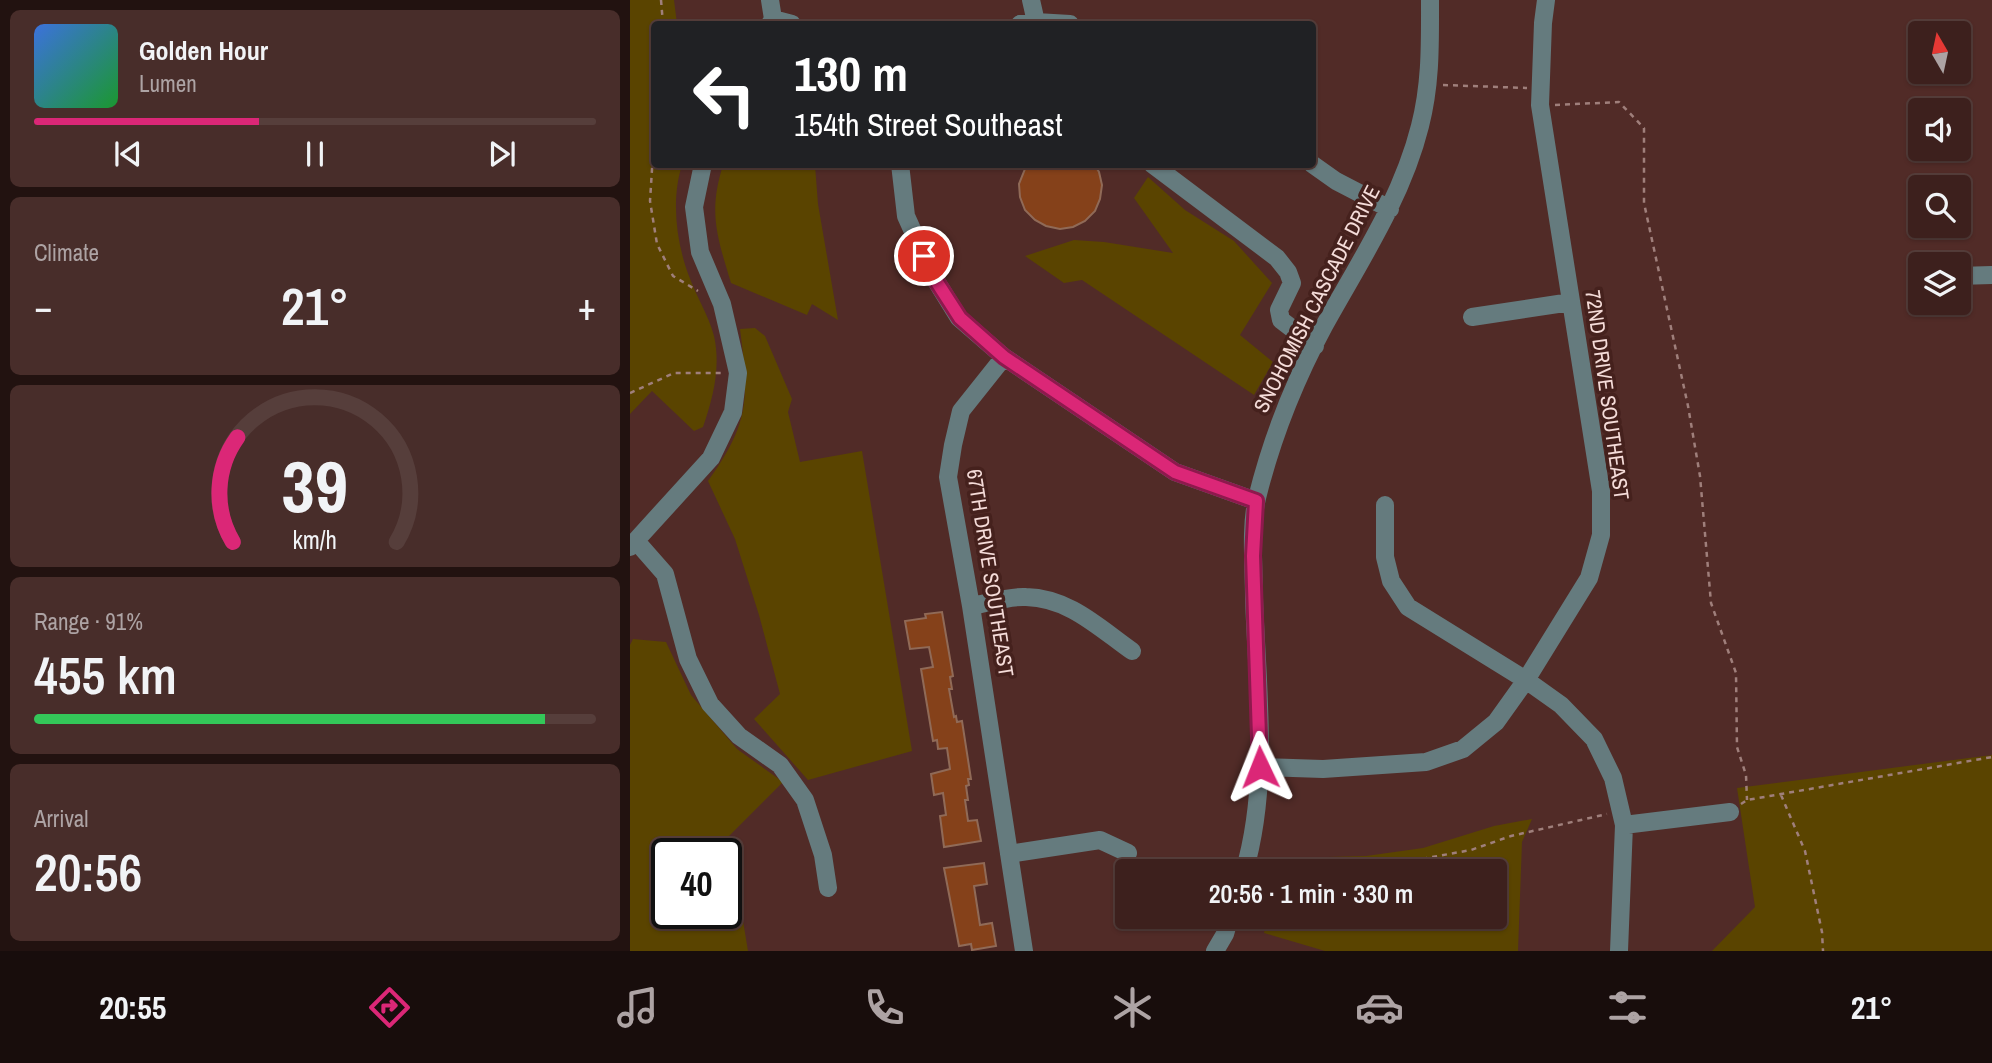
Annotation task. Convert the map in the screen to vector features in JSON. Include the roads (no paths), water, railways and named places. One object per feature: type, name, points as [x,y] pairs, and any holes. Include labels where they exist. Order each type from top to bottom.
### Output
[{"type":"street","points":[[770,0],[771,21]]},
{"type":"street","points":[[1029,21],[1031,0]]},
{"type":"street","name":"SNOHOMISH CASCADE DRIVE","points":[[1247,859],[1260,767],[1253,556],[1256,501],[1285,407],[1390,209],[1420,128],[1431,70],[1430,0]]},
{"type":"street","name":"72ND DRIVE SOUTHEAST","points":[[1260,767],[1323,769],[1426,762],[1463,749],[1496,722],[1589,578],[1601,535],[1601,491],[1540,97],[1546,0]]},
{"type":"street","points":[[1316,167],[1336,181],[1390,209]]},
{"type":"street","points":[[702,168],[694,207],[700,252],[722,304],[738,373],[733,412],[711,458],[633,544],[665,574],[688,659],[710,704],[738,736],[780,765],[805,800],[823,855],[828,888]]},
{"type":"street","points":[[900,168],[906,215],[933,276],[960,318],[1004,357],[1175,472],[1256,501]]},
{"type":"street","points":[[1157,168],[1277,258],[1288,272],[1292,283],[1279,310],[1281,320],[1315,346]]},
{"type":"street","points":[[1971,275],[1992,275]]},
{"type":"street","points":[[1472,317],[1571,302]]},
{"type":"street","name":"67TH DRIVE SOUTHEAST","points":[[1004,357],[961,411],[948,477],[971,606],[1024,951]]},
{"type":"street","points":[[1385,505],[1385,557],[1391,581],[1408,607],[1561,705],[1594,739],[1613,778],[1622,818],[1619,951]]},
{"type":"street","points":[[971,606],[1023,597],[1049,599],[1070,607],[1132,651]]},
{"type":"street","points":[[1622,818],[1730,812]]},
{"type":"street","points":[[1009,854],[1100,840],[1128,853]]},
{"type":"street","points":[[1215,951],[1226,929]]}]
